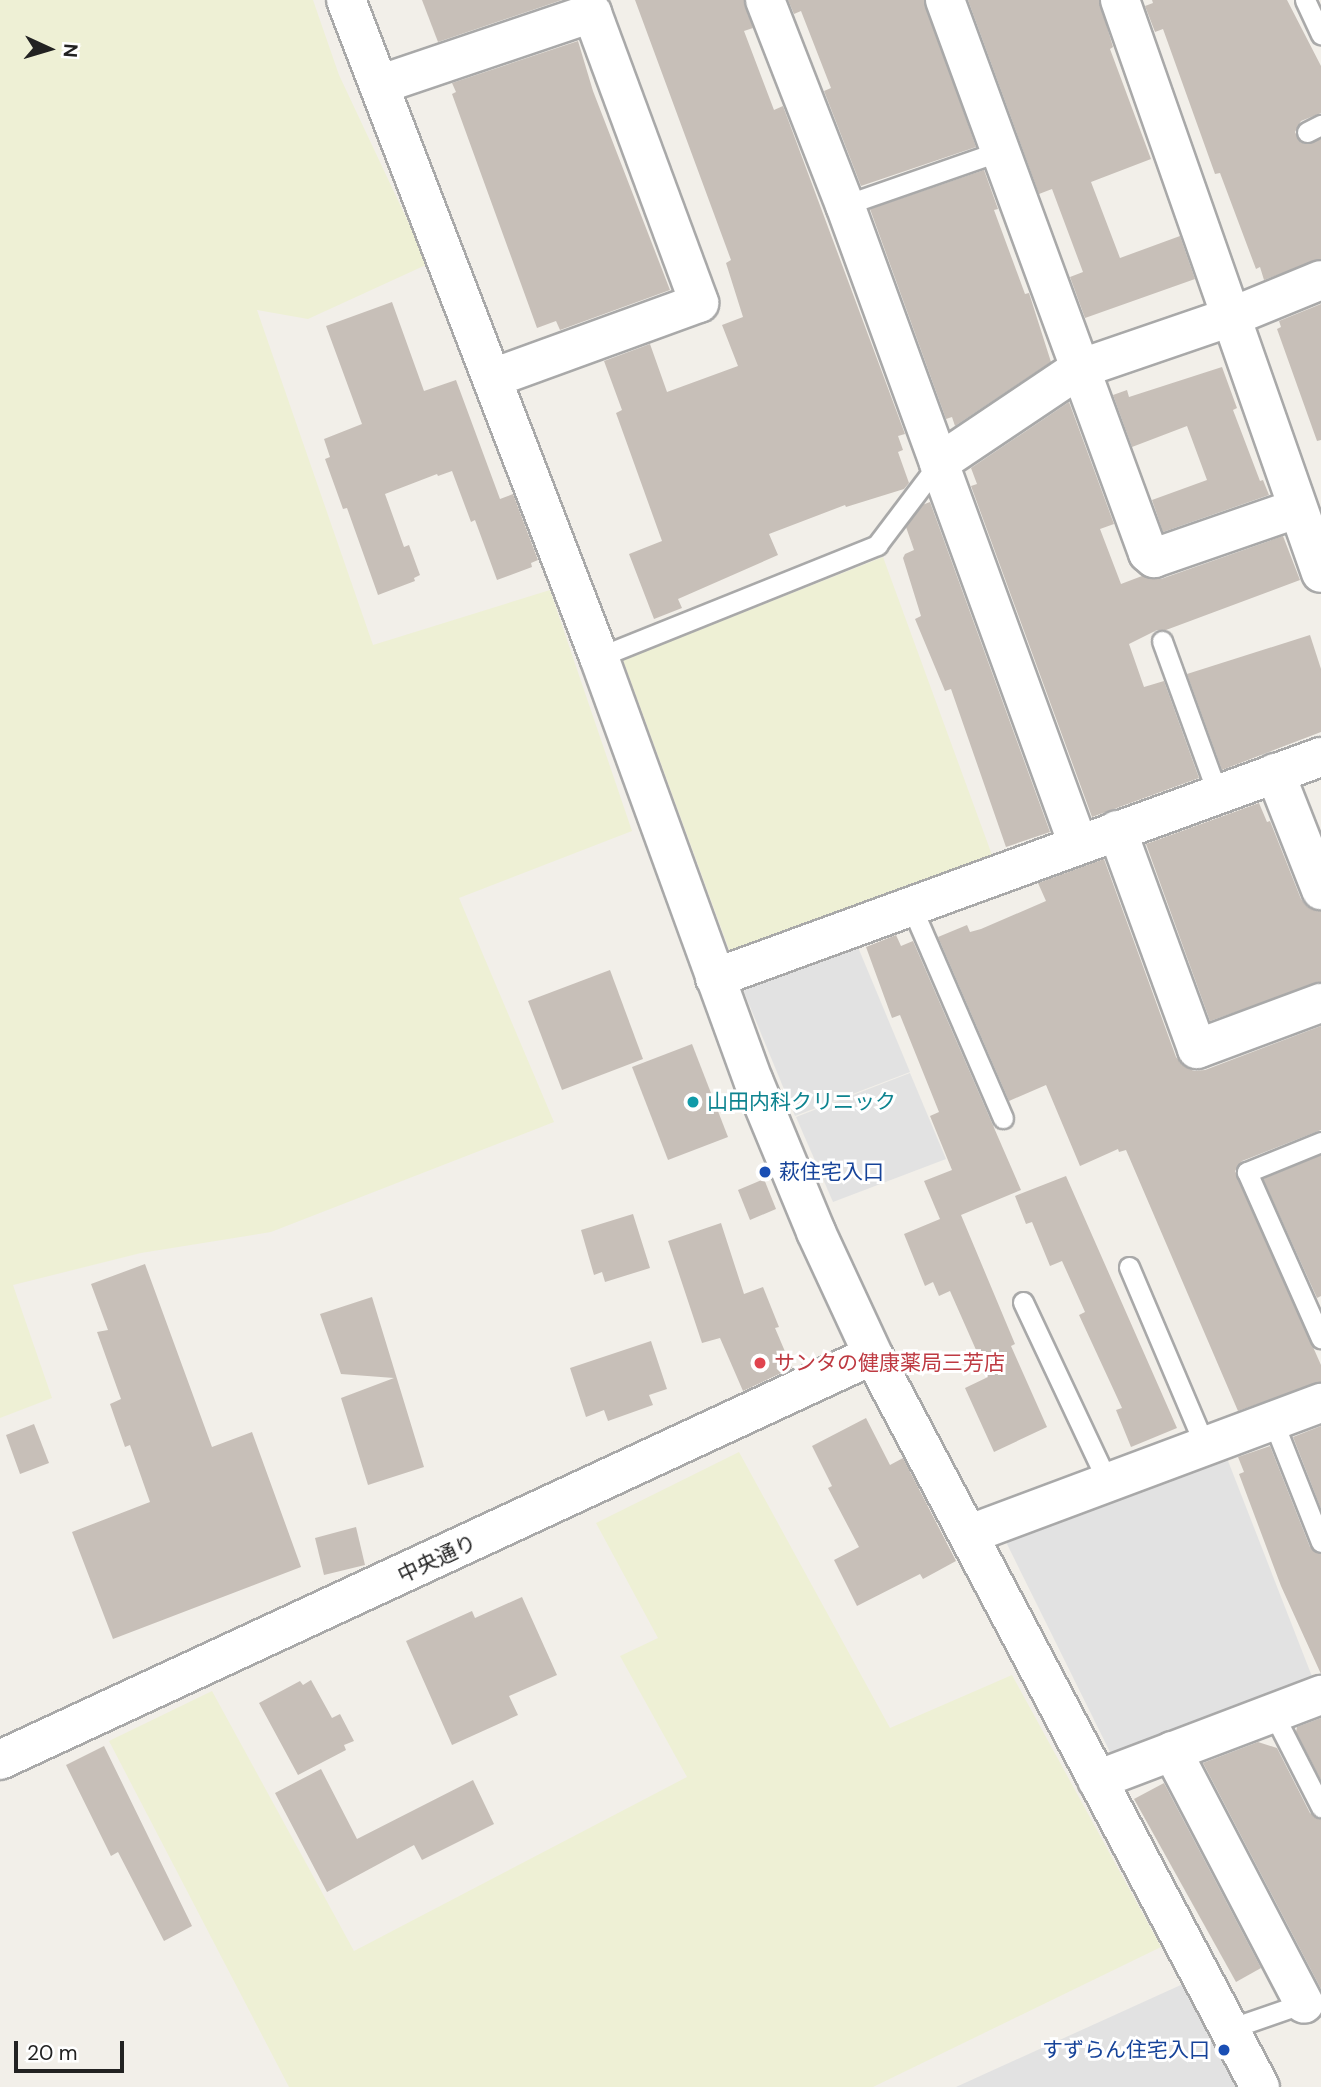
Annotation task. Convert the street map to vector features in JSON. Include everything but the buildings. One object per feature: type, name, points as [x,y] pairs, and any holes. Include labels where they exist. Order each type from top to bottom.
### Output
[{"type":"street","points":[[346,0],[599,657],[715,978],[811,1220],[873,1355],[970,1534],[1259,2087]]},
{"type":"street","points":[[765,0],[845,205],[1077,844]]},
{"type":"street","points":[[945,0],[1148,553],[1154,558],[1298,508]]},
{"type":"street","points":[[1120,0],[1321,573]]},
{"type":"street","points":[[379,85],[592,13],[699,303],[493,378]]},
{"type":"street","points":[[939,463],[1079,369],[1231,317],[1321,280]]},
{"type":"street","points":[[715,978],[912,908],[1217,792],[1321,757]]},
{"type":"street","points":[[1275,773],[1321,890]]},
{"type":"street","points":[[1117,830],[1197,1049],[1321,1003]]},
{"type":"street","name":"中央通り","points":[[0,1760],[873,1355]]},
{"type":"street","points":[[970,1534],[1321,1403]]},
{"type":"street","points":[[1097,1780],[1321,1695]]},
{"type":"street","points":[[1172,1751],[1312,2000]]},
{"type":"lane","points":[[1305,0],[1321,35]]},
{"type":"lane","points":[[845,205],[1000,151]]},
{"type":"lane","points":[[599,657],[877,545],[939,463]]},
{"type":"lane","points":[[1162,641],[1217,792]]},
{"type":"lane","points":[[912,908],[1003,1118]]},
{"type":"lane","points":[[1321,1142],[1247,1172],[1321,1338]]},
{"type":"lane","points":[[1129,1267],[1205,1446]]},
{"type":"lane","points":[[1023,1302],[1108,1483]]},
{"type":"lane","points":[[1273,1421],[1321,1542]]},
{"type":"lane","points":[[1273,1713],[1321,1807]]},
{"type":"lane","points":[[1229,2029],[1312,2000]]},
{"type":"green space","points":[[0,0],[313,0],[339,75],[428,264],[308,319],[257,310],[373,645],[550,590],[632,831],[459,898],[554,1122],[271,1232],[141,1253],[13,1285],[52,1398],[0,1418]]},
{"type":"green space","points":[[883,557],[996,866],[731,955],[623,660]]},
{"type":"green space","points":[[739,1452],[890,1728],[1012,1675],[1161,1947],[873,2087],[289,2087],[109,1741],[212,1691],[354,1951],[687,1777],[620,1656],[658,1638],[596,1523]]},
{"type":"shaded area","points":[[855,940],[910,1072],[795,1116],[744,992],[748,982]]},
{"type":"shaded area","points":[[910,1073],[946,1159],[833,1202],[796,1117]]},
{"type":"shaded area","points":[[1223,1448],[1313,1679],[1119,1755],[1111,1754],[1007,1544],[1009,1534]]},
{"type":"shaded area","points":[[1183,1984],[1237,2087],[956,2087]]},
{"type":"place","name":"山田内科クリニック","points":[[693,1102]]},
{"type":"place","name":"萩住宅入口","points":[[765,1172]]},
{"type":"place","name":"サンタの健康薬局三芳店","points":[[760,1363]]},
{"type":"place","name":"すずらん住宅入口","points":[[1224,2050]]}]
